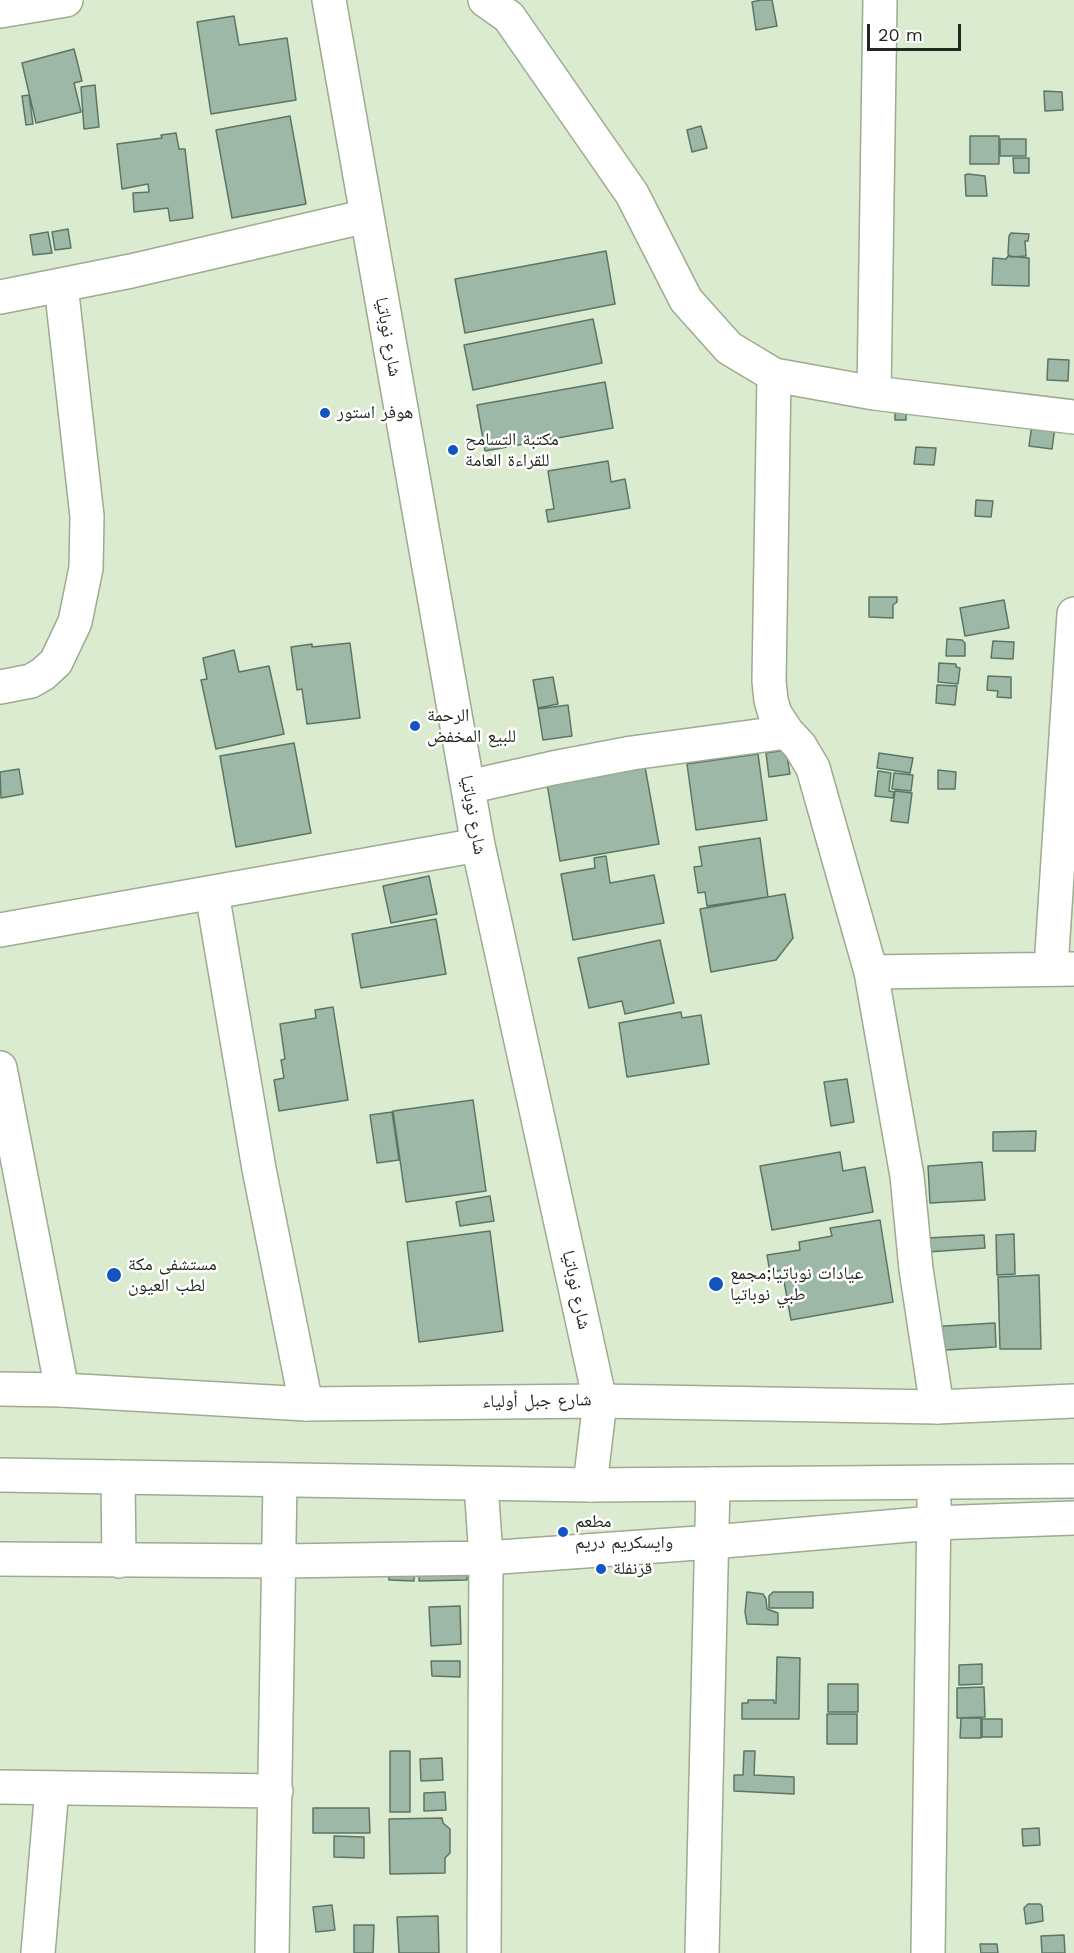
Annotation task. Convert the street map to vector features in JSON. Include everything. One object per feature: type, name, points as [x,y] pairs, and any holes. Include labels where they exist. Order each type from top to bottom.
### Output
[{"type":"street","points":[[0,11],[61,0]]},
{"type":"street","name":"شارع نوباتيا","points":[[329,0],[478,845],[600,1401],[590,1485]]},
{"type":"street","points":[[485,0],[509,17],[632,194],[686,300],[729,348],[774,375],[874,393],[1074,417]]},
{"type":"street","points":[[874,393],[880,0]]},
{"type":"street","points":[[0,297],[367,216]]},
{"type":"street","points":[[0,687],[31,681],[56,662],[75,622],[86,568],[87,516],[61,285]]},
{"type":"street","points":[[774,375],[769,681],[771,700],[775,714],[800,746],[813,768],[871,972],[908,1176],[916,1269],[937,1407]]},
{"type":"street","points":[[871,972],[1062,968],[1074,614]]},
{"type":"street","points":[[468,787],[613,756],[787,732]]},
{"type":"street","points":[[0,930],[478,845]]},
{"type":"street","points":[[212,893],[259,1169],[306,1404]]},
{"type":"street","points":[[0,1068],[62,1390]]},
{"type":"street","name":"شارع جبل أولياء","points":[[0,1389],[62,1390],[306,1404],[600,1401],[937,1407],[1074,1401]]},
{"type":"street","points":[[0,1476],[590,1485],[1074,1481]]},
{"type":"street","points":[[118,1477],[119,1560]]},
{"type":"street","points":[[272,1953],[280,1481]]},
{"type":"street","points":[[928,1953],[934,1483]]},
{"type":"street","points":[[481,1484],[486,1558],[484,1953]]},
{"type":"street","points":[[702,1953],[713,1484]]},
{"type":"street","points":[[0,1559],[280,1561],[486,1558],[933,1523],[1074,1518]]},
{"type":"street","points":[[0,1787],[276,1791]]},
{"type":"street","points":[[38,1953],[52,1788]]},
{"type":"building","points":[[772,0],[777,26],[756,30],[752,2]]},
{"type":"building","points":[[234,16],[239,45],[287,38],[296,100],[211,114],[197,22]]},
{"type":"building","points":[[74,49],[82,81],[74,83],[81,112],[36,123],[22,63]]},
{"type":"building","points":[[95,85],[99,127],[84,129],[81,87]]},
{"type":"building","points":[[1044,91],[1062,92],[1063,110],[1045,111]]},
{"type":"building","points":[[29,95],[33,124],[26,125],[22,96]]},
{"type":"building","points":[[290,116],[306,204],[232,218],[216,130]]},
{"type":"building","points":[[701,126],[707,148],[692,152],[687,130]]},
{"type":"building","points":[[176,133],[179,149],[185,149],[193,218],[170,221],[168,208],[134,212],[133,193],[149,192],[148,184],[122,189],[117,144],[162,138],[161,135]]},
{"type":"building","points":[[970,136],[999,136],[999,164],[970,164]]},
{"type":"building","points":[[1000,139],[1026,139],[1026,156],[1000,156]]},
{"type":"building","points":[[1013,158],[1029,158],[1029,173],[1014,173]]},
{"type":"building","points":[[965,175],[985,176],[987,196],[966,196]]},
{"type":"building","points":[[68,229],[71,248],[55,250],[52,232]]},
{"type":"building","points":[[48,232],[52,253],[33,255],[30,235]]},
{"type":"building","points":[[1011,233],[1029,234],[1028,241],[1025,241],[1026,256],[1011,257],[1008,254]]},
{"type":"building","points":[[606,251],[615,304],[465,333],[455,279]]},
{"type":"building","points":[[1008,256],[1029,258],[1029,286],[992,285],[993,258],[1006,259]]},
{"type":"building","points":[[593,319],[602,363],[473,390],[464,345]]},
{"type":"building","points":[[1048,359],[1069,360],[1068,381],[1047,380]]},
{"type":"building","points":[[605,382],[613,428],[485,451],[477,405]]},
{"type":"building","points":[[895,411],[906,411],[906,420],[895,420]]},
{"type":"building","points":[[1032,424],[1055,427],[1052,449],[1029,446]]},
{"type":"building","points":[[916,447],[936,448],[934,465],[914,464]]},
{"type":"building","points":[[608,461],[611,482],[625,479],[630,508],[548,522],[546,510],[554,509],[548,471]]},
{"type":"building","points":[[976,500],[993,501],[991,517],[975,516]]},
{"type":"building","points":[[869,597],[897,597],[897,602],[893,605],[893,618],[869,617]]},
{"type":"building","points":[[1004,600],[1009,628],[965,636],[960,608]]},
{"type":"building","points":[[947,639],[962,640],[965,643],[965,656],[946,656]]},
{"type":"building","points":[[993,641],[1014,642],[1013,659],[991,658]]},
{"type":"building","points":[[350,643],[360,718],[307,724],[302,689],[297,690],[291,647]]},
{"type":"building","points":[[234,650],[239,672],[269,666],[284,734],[216,749],[201,680],[207,679],[203,658]]},
{"type":"building","points":[[939,663],[956,664],[956,667],[960,668],[958,684],[938,682]]},
{"type":"building","points":[[988,676],[1011,677],[1011,698],[997,697],[998,691],[987,690]]},
{"type":"building","points":[[553,677],[558,704],[538,708],[533,680]]},
{"type":"building","points":[[937,685],[957,686],[955,705],[936,703]]},
{"type":"building","points":[[568,705],[572,736],[543,740],[538,709]]},
{"type":"building","points":[[294,743],[311,833],[236,847],[220,756]]},
{"type":"building","points":[[786,750],[790,774],[769,777],[766,753]]},
{"type":"building","points":[[879,753],[913,758],[910,773],[877,768]]},
{"type":"building","points":[[758,754],[767,820],[696,830],[687,764]]},
{"type":"building","points":[[645,767],[659,844],[560,861],[547,784]]},
{"type":"building","points":[[19,769],[23,794],[1,798],[0,772]]},
{"type":"building","points":[[938,770],[956,772],[955,789],[938,789]]},
{"type":"building","points":[[878,771],[891,773],[889,791],[894,792],[893,798],[875,796]]},
{"type":"building","points":[[894,773],[913,775],[911,791],[892,789]]},
{"type":"building","points":[[895,791],[912,793],[908,823],[891,821]]},
{"type":"building","points":[[760,838],[768,897],[707,906],[705,892],[698,893],[694,867],[702,866],[699,847]]},
{"type":"building","points":[[606,856],[610,883],[654,875],[664,923],[573,940],[561,874],[595,868],[594,858]]},
{"type":"building","points":[[429,876],[437,914],[391,923],[383,886]]},
{"type":"building","points":[[785,894],[793,938],[776,960],[711,972],[700,909]]},
{"type":"building","points":[[436,919],[446,974],[361,988],[352,934]]},
{"type":"building","points":[[660,940],[674,1003],[625,1014],[622,1001],[589,1008],[578,958]]},
{"type":"building","points":[[333,1007],[348,1100],[279,1111],[274,1080],[284,1078],[281,1060],[285,1059],[280,1024],[316,1018],[315,1010]]},
{"type":"building","points":[[681,1012],[682,1018],[701,1015],[709,1064],[627,1077],[619,1023]]},
{"type":"building","points":[[847,1079],[854,1122],[831,1126],[824,1082]]},
{"type":"building","points":[[473,1100],[486,1191],[406,1202],[393,1111]]},
{"type":"building","points":[[392,1112],[399,1160],[377,1163],[370,1115]]},
{"type":"building","points":[[1036,1131],[1035,1151],[993,1151],[993,1132]]},
{"type":"building","points":[[840,1152],[843,1171],[865,1167],[873,1212],[772,1230],[760,1166]]},
{"type":"building","points":[[982,1162],[985,1200],[930,1203],[928,1166]]},
{"type":"building","points":[[490,1196],[494,1221],[460,1226],[456,1202]]},
{"type":"building","points":[[880,1220],[893,1302],[791,1320],[782,1270],[770,1273],[767,1255],[800,1250],[799,1242],[832,1236],[830,1228]]},
{"type":"building","points":[[490,1231],[503,1331],[419,1342],[407,1242]]},
{"type":"building","points":[[1014,1234],[1015,1274],[997,1275],[996,1235]]},
{"type":"building","points":[[984,1235],[985,1248],[928,1252],[927,1238]]},
{"type":"building","points":[[1039,1275],[1041,1349],[1000,1349],[998,1277]]},
{"type":"building","points":[[995,1323],[996,1347],[929,1351],[928,1327]]},
{"type":"building","points":[[389,1556],[414,1556],[414,1581],[389,1580]]},
{"type":"building","points":[[420,1559],[467,1559],[467,1580],[419,1581]]},
{"type":"building","points":[[747,1592],[763,1594],[767,1609],[778,1613],[778,1625],[747,1624],[745,1612]]},
{"type":"building","points":[[773,1592],[813,1592],[813,1608],[769,1608],[769,1596]]},
{"type":"building","points":[[460,1606],[461,1644],[431,1646],[429,1607]]},
{"type":"building","points":[[777,1657],[800,1658],[799,1719],[742,1719],[742,1703],[748,1703],[748,1700],[774,1700],[776,1703]]},
{"type":"building","points":[[431,1661],[460,1661],[460,1677],[432,1676]]},
{"type":"building","points":[[982,1664],[982,1684],[959,1685],[959,1665]]},
{"type":"building","points":[[828,1684],[858,1684],[858,1712],[828,1712]]},
{"type":"building","points":[[984,1687],[985,1717],[957,1718],[957,1688]]},
{"type":"building","points":[[827,1714],[857,1714],[857,1744],[827,1744]]},
{"type":"building","points":[[961,1718],[981,1718],[981,1738],[960,1738]]},
{"type":"building","points":[[982,1719],[1002,1719],[1002,1737],[982,1737]]},
{"type":"building","points":[[390,1751],[410,1751],[410,1812],[390,1812]]},
{"type":"building","points":[[744,1751],[755,1751],[754,1775],[794,1777],[794,1794],[734,1791],[734,1775],[743,1775]]},
{"type":"building","points":[[442,1758],[443,1780],[421,1781],[420,1759]]},
{"type":"building","points":[[445,1792],[446,1810],[424,1811],[424,1793]]},
{"type":"building","points":[[313,1808],[369,1808],[370,1833],[313,1833]]},
{"type":"building","points":[[442,1818],[443,1823],[450,1829],[450,1853],[445,1858],[445,1873],[390,1874],[389,1819]]},
{"type":"building","points":[[1039,1828],[1040,1845],[1023,1846],[1022,1829]]},
{"type":"building","points":[[334,1836],[364,1837],[364,1858],[334,1857]]},
{"type":"building","points":[[1028,1904],[1042,1906],[1043,1921],[1026,1924],[1024,1908]]},
{"type":"building","points":[[332,1905],[335,1930],[316,1932],[313,1907]]},
{"type":"building","points":[[438,1916],[439,1953],[399,1953],[397,1917]]},
{"type":"building","points":[[354,1925],[374,1925],[373,1953],[354,1953]]},
{"type":"building","points":[[1064,1935],[1065,1953],[1042,1953],[1041,1936]]},
{"type":"building","points":[[980,1944],[997,1944],[998,1953],[981,1953]]},
{"type":"place","name":"هوفر استور","points":[[325,413]]},
{"type":"place","name":"مكتبة التسامح للقراءة العامة","points":[[453,450]]},
{"type":"place","name":"الرحمة للبيع المخفض","points":[[415,726]]},
{"type":"place","name":"مستشفى مكة لطب العيون","points":[[114,1275]]},
{"type":"place","name":"عيادات نوباتيا;مجمع طبي نوباتيا","points":[[716,1284]]},
{"type":"place","name":"مطعم وايسكريم دريم","points":[[563,1532]]},
{"type":"place","name":"قرنفلة","points":[[601,1569]]}]
